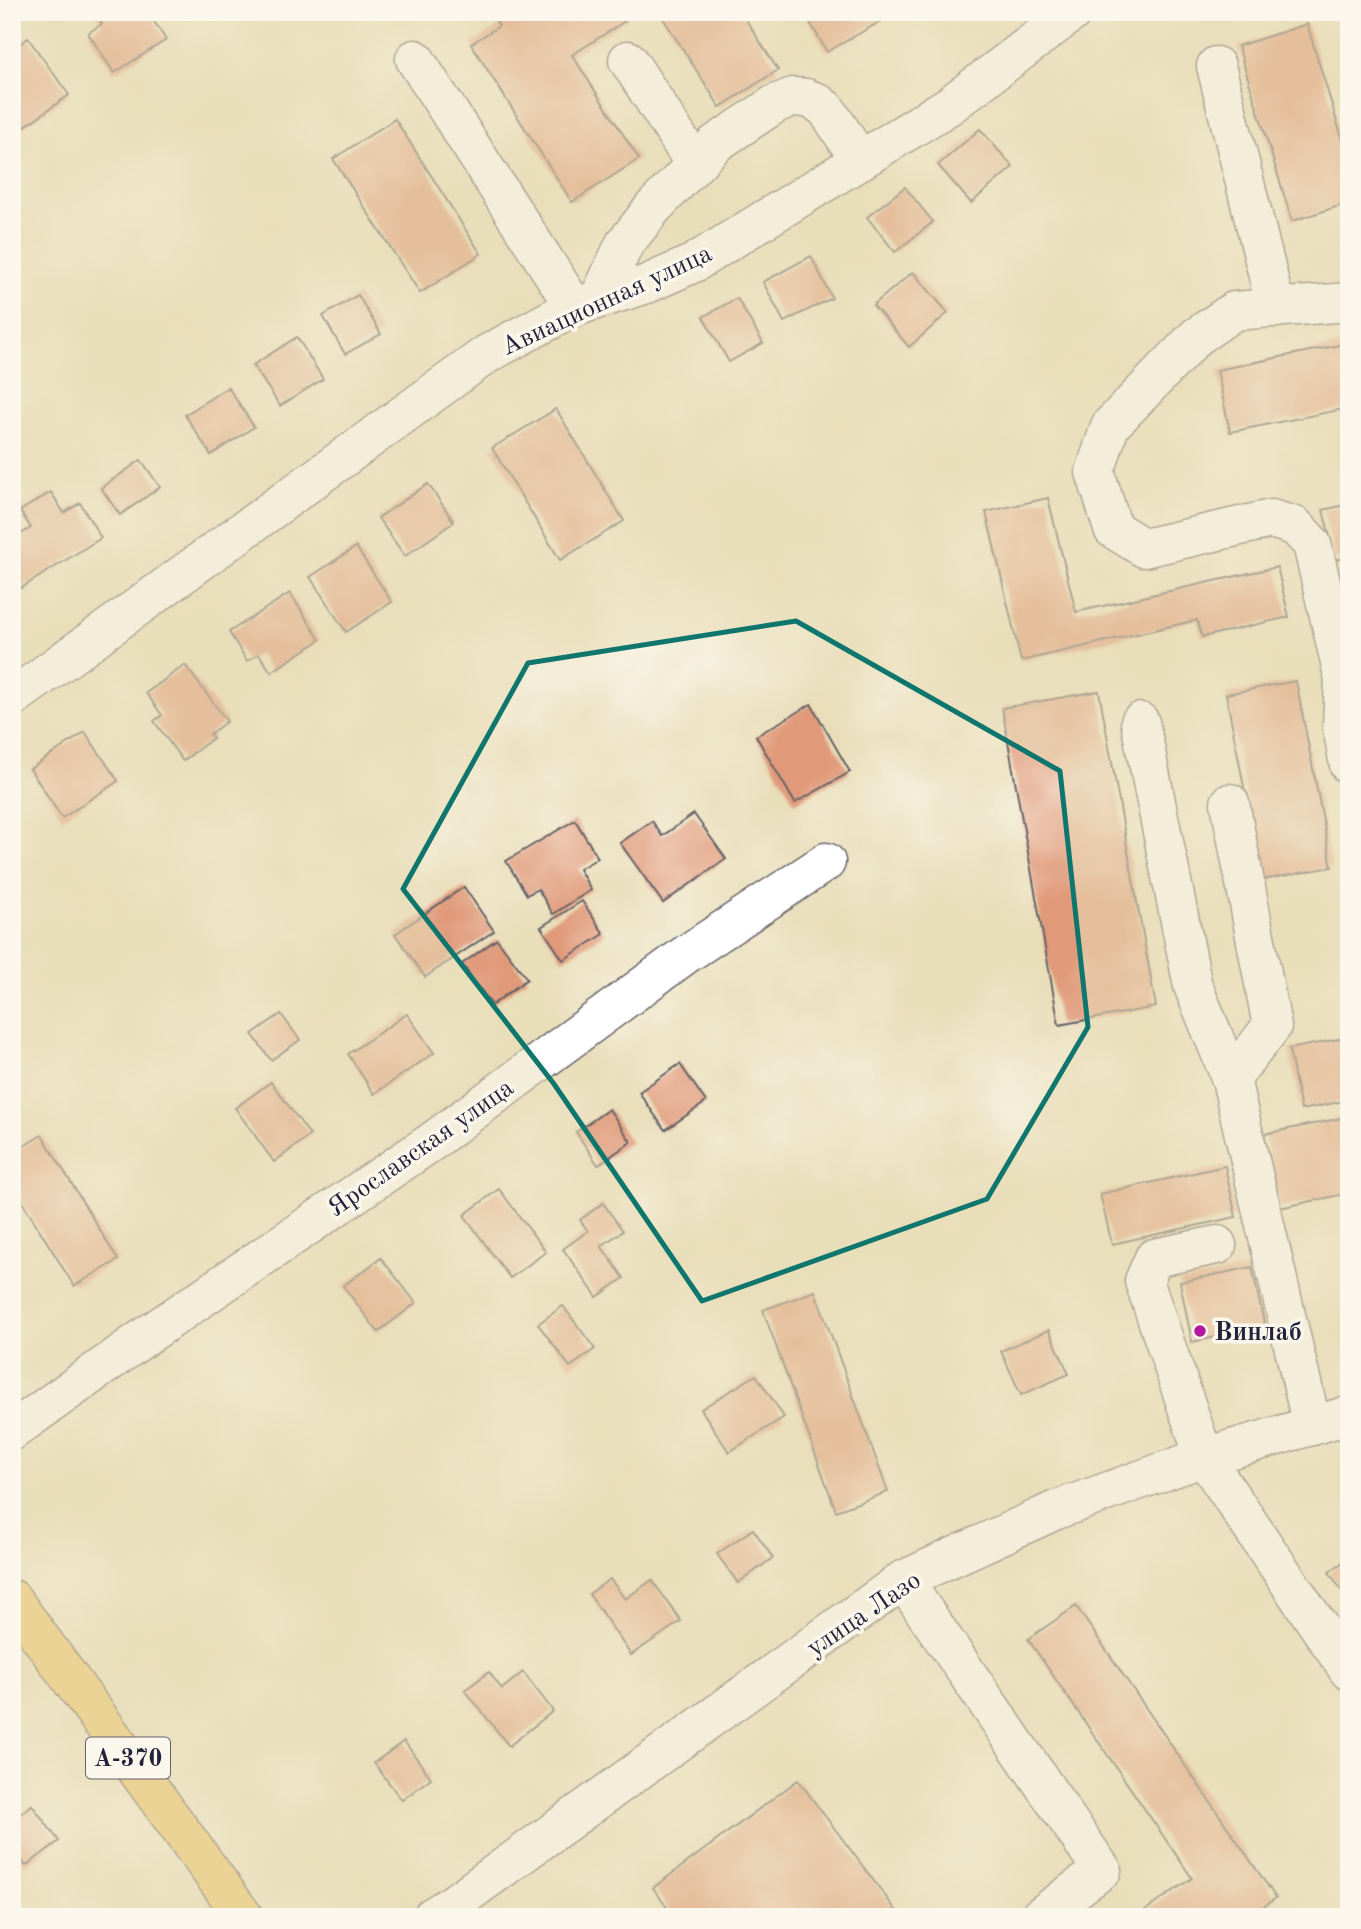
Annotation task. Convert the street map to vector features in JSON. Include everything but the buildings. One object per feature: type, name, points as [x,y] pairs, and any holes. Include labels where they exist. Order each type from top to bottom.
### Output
[{"type":"highway","name":"А-370","points":[[12,1600],[244,1917]]},
{"type":"street","name":"Авиационная улица","points":[[12,698],[487,354],[587,303],[648,284],[694,263],[950,105],[1073,12]]},
{"type":"street","points":[[415,59],[587,303],[636,227],[695,164],[729,133],[775,104],[793,97],[817,102],[827,110],[860,160]]},
{"type":"street","points":[[628,60],[695,164]]},
{"type":"street","points":[[1216,66],[1276,308]]},
{"type":"street","points":[[1349,302],[1234,311],[1196,337],[1110,426],[1095,472],[1113,529],[1144,548],[1271,519],[1295,526],[1312,544],[1346,677],[1342,727],[1349,765]]},
{"type":"street","points":[[1140,722],[1193,986],[1231,1079],[1312,1426]]},
{"type":"street","points":[[1230,803],[1272,1026],[1231,1079]]},
{"type":"street","name":"Ярославская улица","points":[[12,1431],[146,1336],[430,1143],[685,955],[826,862]]},
{"type":"street","points":[[1217,1245],[1154,1258],[1144,1281],[1205,1457],[1349,1671]]},
{"type":"street","name":"улица Лазо","points":[[449,1913],[904,1580],[1056,1510],[1205,1457],[1349,1415]]},
{"type":"street","points":[[904,1580],[1102,1870],[1039,1917]]},
{"type":"highlighted area","points":[[796,621],[1060,771],[1088,1027],[987,1199],[702,1301],[554,1084],[403,889],[528,663]]},
{"type":"place","name":"Винлаб","points":[[1200,1331]]}]
